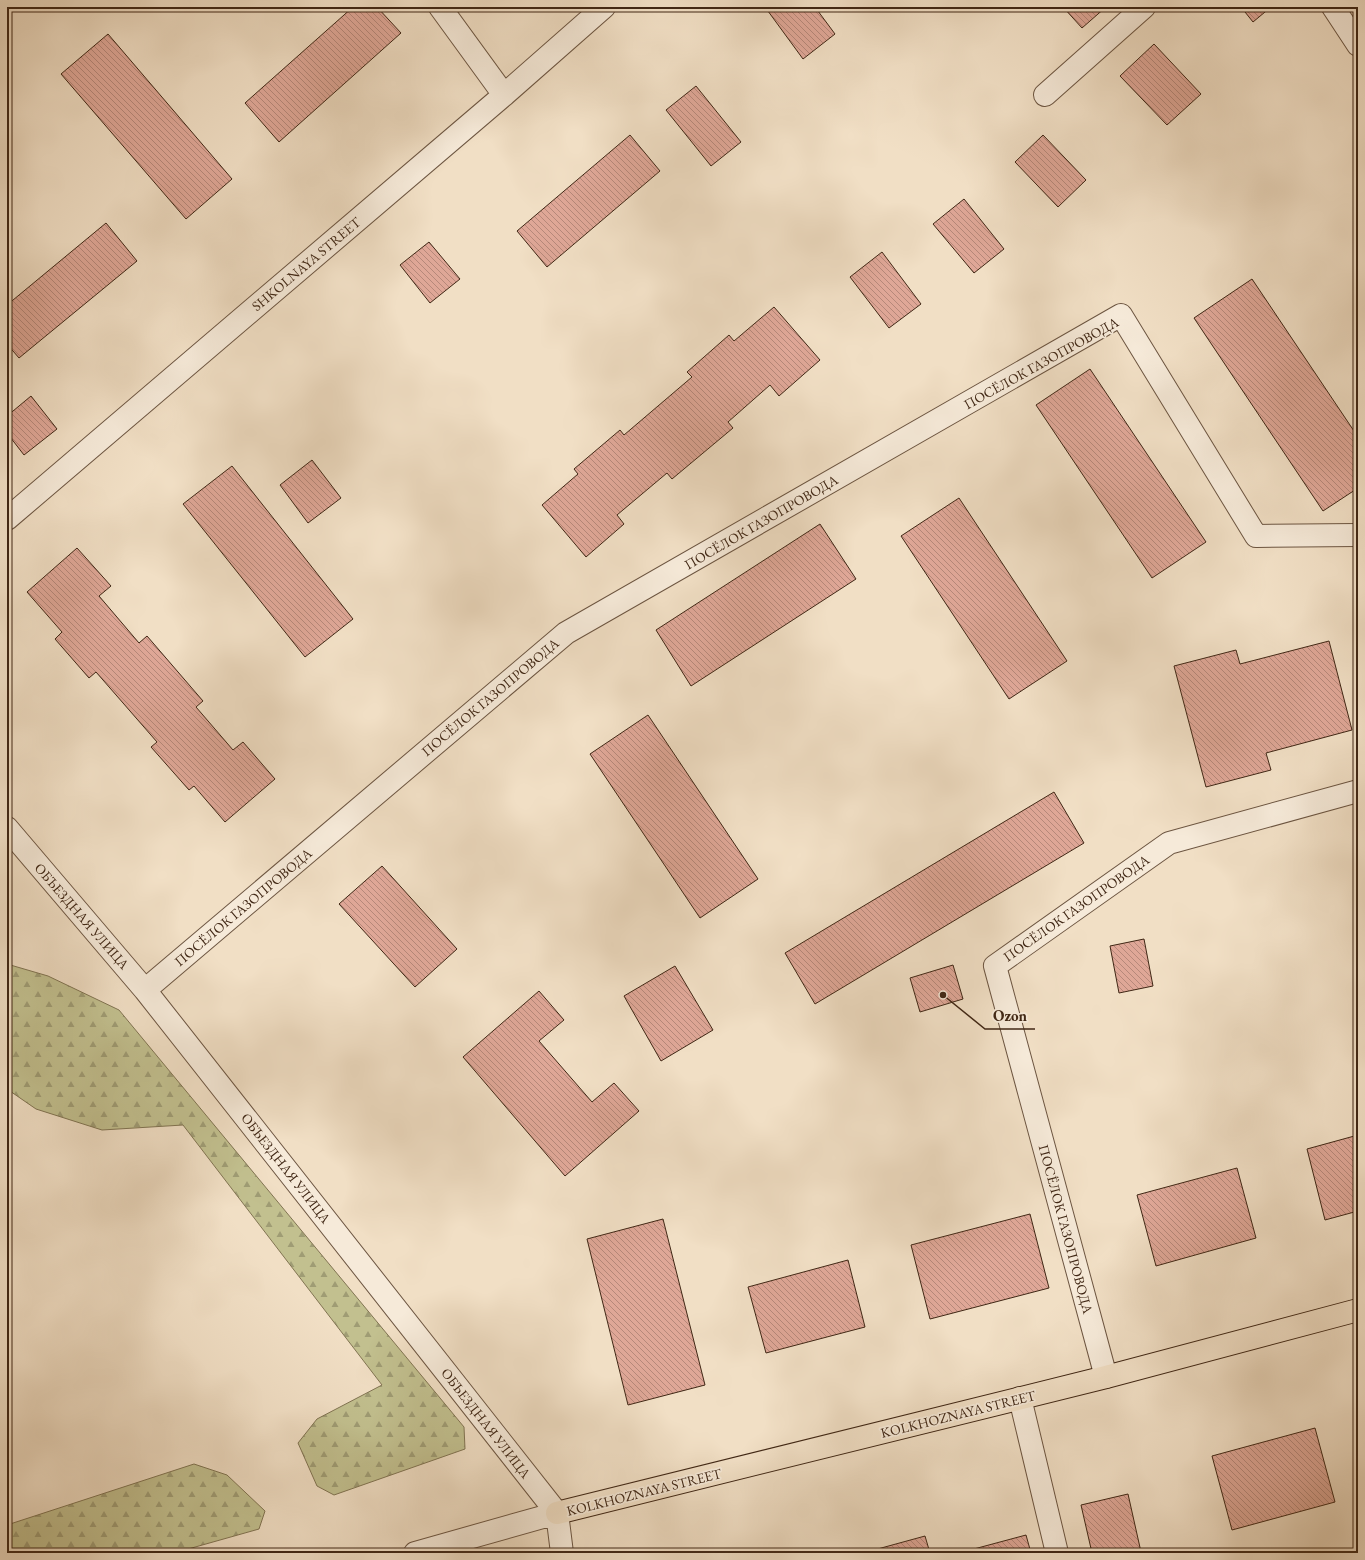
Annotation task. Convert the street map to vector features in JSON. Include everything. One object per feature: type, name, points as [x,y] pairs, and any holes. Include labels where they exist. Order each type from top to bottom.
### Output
[{"type":"main road","name":"KOLKHOZNAYA STREET","points":[[557,1513],[1106,1377],[1358,1310]]},
{"type":"street","points":[[440,7],[504,95]]},
{"type":"street","name":"SHKOLNAYA STREET","points":[[7,519],[504,95],[604,7]]},
{"type":"street","points":[[1045,95],[1144,7]]},
{"type":"street","points":[[1333,7],[1358,45]]},
{"type":"street","name":"ПОСЁЛОК ГАЗОПРОВОДА","points":[[146,990],[566,633],[1121,315],[1256,536],[1358,535]]},
{"type":"street","name":"ПОСЁЛОК ГАЗОПРОВОДА","points":[[1106,1377],[995,966],[1169,843],[1358,791]]},
{"type":"street","name":"ОБЪЕЗДНАЯ УЛИЦА","points":[[7,828],[146,990],[557,1513]]},
{"type":"street","points":[[1020,1398],[1057,1553]]},
{"type":"street","points":[[415,1553],[557,1513],[562,1553]]},
{"type":"green space","points":[[7,964],[48,976],[119,1010],[464,1427],[465,1449],[334,1495],[317,1486],[298,1443],[317,1419],[382,1385],[183,1125],[102,1130],[36,1109],[7,1089]]},
{"type":"green space","points":[[194,1464],[227,1475],[265,1511],[259,1529],[174,1553],[7,1553],[7,1525]]},
{"type":"building","points":[[353,7],[377,7],[401,33],[279,142],[245,103]]},
{"type":"building","points":[[765,7],[815,7],[835,34],[803,59]]},
{"type":"building","points":[[1063,7],[1106,7],[1082,28]]},
{"type":"building","points":[[1241,7],[1271,7],[1253,22]]},
{"type":"building","points":[[108,34],[232,179],[186,219],[61,74]]},
{"type":"building","points":[[1154,44],[1201,94],[1167,125],[1120,76]]},
{"type":"building","points":[[696,86],[741,142],[711,166],[666,110]]},
{"type":"building","points":[[630,135],[660,171],[547,267],[517,231]]},
{"type":"building","points":[[1043,135],[1086,180],[1058,207],[1015,162]]},
{"type":"building","points":[[964,199],[1004,249],[974,273],[933,224]]},
{"type":"building","points":[[106,223],[137,261],[19,358],[7,344],[7,305]]},
{"type":"building","points":[[429,242],[460,279],[430,303],[400,265]]},
{"type":"building","points":[[882,252],[921,304],[889,328],[850,277]]},
{"type":"building","points":[[1252,279],[1358,437],[1358,488],[1323,511],[1194,318]]},
{"type":"building","points":[[774,307],[820,360],[779,396],[770,385],[728,422],[733,428],[672,479],[667,473],[617,515],[624,524],[586,557],[542,505],[578,474],[574,469],[620,430],[624,435],[692,377],[687,372],[729,335],[734,341]]},
{"type":"building","points":[[1090,369],[1206,542],[1152,578],[1036,405]]},
{"type":"building","points":[[31,396],[57,429],[24,455],[7,433],[7,416]]},
{"type":"building","points":[[312,460],[341,498],[308,523],[280,485]]},
{"type":"building","points":[[232,466],[353,619],[305,657],[183,504]]},
{"type":"building","points":[[959,498],[1067,661],[1009,699],[901,536]]},
{"type":"building","points":[[820,524],[856,579],[691,686],[656,630]]},
{"type":"building","points":[[77,548],[111,586],[99,596],[139,643],[147,636],[203,701],[196,707],[233,750],[243,742],[275,779],[225,822],[194,786],[189,790],[151,747],[157,742],[96,672],[89,678],[55,639],[62,632],[27,592]]},
{"type":"building","points":[[1329,641],[1352,730],[1266,753],[1271,770],[1206,787],[1174,666],[1236,650],[1240,664]]},
{"type":"building","points":[[648,715],[758,879],[700,918],[590,754]]},
{"type":"building","points":[[1054,792],[1084,843],[815,1004],[785,953]]},
{"type":"building","points":[[382,866],[457,949],[415,987],[339,904]]},
{"type":"building","points":[[1144,939],[1153,986],[1119,993],[1110,946]]},
{"type":"building","points":[[953,965],[963,999],[920,1012],[910,978]]},
{"type":"building","points":[[675,966],[713,1030],[661,1061],[624,996]]},
{"type":"building","points":[[539,991],[564,1020],[539,1041],[592,1102],[614,1083],[639,1111],[565,1176],[463,1057]]},
{"type":"building","points":[[1358,1135],[1358,1211],[1325,1220],[1307,1149]]},
{"type":"building","points":[[1237,1168],[1256,1238],[1156,1266],[1137,1195]]},
{"type":"building","points":[[1030,1214],[1049,1288],[930,1319],[911,1245]]},
{"type":"building","points":[[663,1219],[705,1385],[628,1405],[587,1239]]},
{"type":"building","points":[[848,1260],[865,1327],[766,1353],[748,1287]]},
{"type":"building","points":[[1315,1428],[1335,1502],[1232,1530],[1212,1456]]},
{"type":"building","points":[[1128,1494],[1141,1552],[1092,1553],[1081,1505]]},
{"type":"building","points":[[1026,1535],[1031,1553],[959,1553]]},
{"type":"building","points":[[925,1536],[930,1553],[863,1553]]},
{"type":"place","name":"Ozon","points":[[943,995]]}]
